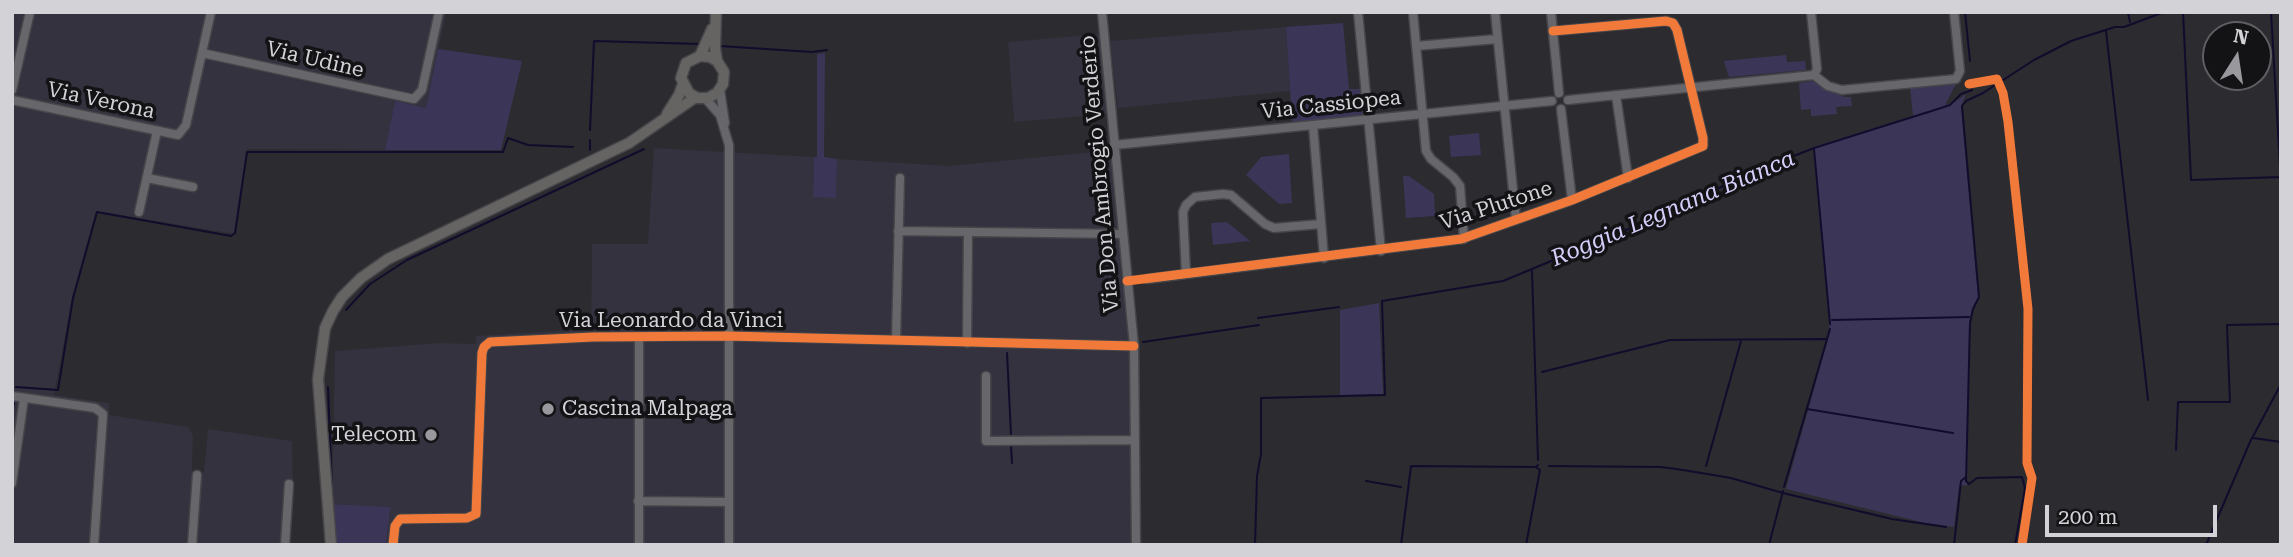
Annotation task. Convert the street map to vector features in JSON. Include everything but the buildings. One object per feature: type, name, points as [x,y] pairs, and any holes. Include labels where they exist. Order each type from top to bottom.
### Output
[{"type":"main road","points":[[699,56],[707,43],[716,16]]},
{"type":"main road","points":[[331,545],[318,379],[325,328],[337,305],[356,283],[388,259],[629,143],[700,98],[713,96],[720,90],[724,74],[717,61],[716,16]]},
{"type":"main road","points":[[658,125],[673,106],[682,84],[684,66],[699,56],[708,56],[717,61]]},
{"type":"main road","points":[[682,84],[688,92],[700,98]]},
{"type":"street","points":[[12,90],[30,12]]},
{"type":"street","points":[[202,53],[211,12]]},
{"type":"street","name":"Via Udine","points":[[202,53],[411,99],[419,96],[439,12]]},
{"type":"street","name":"Via Don Ambrogio Verderio","points":[[1102,12],[1133,346],[1136,545]]},
{"type":"street","points":[[1358,12],[1381,251]]},
{"type":"street","points":[[1413,12],[1428,154],[1460,186],[1464,239]]},
{"type":"street","points":[[1494,12],[1516,220]]},
{"type":"street","points":[[1551,12],[1559,93]]},
{"type":"street","points":[[1811,12],[1816,69],[1814,75]]},
{"type":"street","points":[[1568,100],[1814,75],[1828,86],[1842,90],[1954,79],[1959,76],[1954,12]]},
{"type":"street","points":[[1553,31],[1670,22],[1677,30],[1691,87]]},
{"type":"street","points":[[1416,46],[1497,39]]},
{"type":"street","name":"Via Verona","points":[[12,100],[178,135],[186,125],[202,53]]},
{"type":"street","name":"Via Plutone","points":[[1147,279],[1464,239],[1572,200],[1703,146],[1691,87]]},
{"type":"street","points":[[720,90],[729,145],[729,545]]},
{"type":"street","points":[[1559,93],[1566,95],[1568,100],[1566,107],[1561,109],[1554,106],[1552,101],[1559,93]]},
{"type":"street","points":[[1616,95],[1628,178]]},
{"type":"street","points":[[700,98],[718,112],[726,129]]},
{"type":"street","name":"Via Cassiopea","points":[[1114,145],[1552,101]]},
{"type":"street","points":[[1561,109],[1572,200]]},
{"type":"street","points":[[1313,125],[1324,258]]},
{"type":"street","points":[[139,212],[157,131]]},
{"type":"street","points":[[147,178],[193,187]]},
{"type":"street","points":[[896,341],[900,178]]},
{"type":"street","points":[[1186,274],[1184,210],[1195,197],[1223,194],[1233,196],[1275,228],[1321,224]]},
{"type":"street","points":[[898,231],[1123,234]]},
{"type":"street","points":[[967,344],[968,232]]},
{"type":"street","name":"Via Leonardo da Vinci","points":[[393,545],[395,526],[401,519],[467,518],[477,514],[482,353],[486,344],[728,336],[1133,346]]},
{"type":"street","points":[[639,337],[639,545]]},
{"type":"street","points":[[986,376],[986,441],[1135,440]]},
{"type":"street","points":[[12,396],[95,408],[104,416],[94,545]]},
{"type":"street","points":[[12,483],[24,398]]},
{"type":"street","points":[[192,545],[197,475]]},
{"type":"street","points":[[285,545],[289,484]]},
{"type":"street","points":[[638,501],[729,502]]},
{"type":"shaded area","points":[[12,12],[446,12],[426,108],[395,101],[385,150],[247,149],[235,234],[96,211],[72,298],[54,395],[109,403],[109,415],[188,427],[193,435],[192,471],[204,472],[208,429],[292,441],[293,479],[288,545],[12,545]]},
{"type":"shaded area","points":[[1343,23],[1349,89],[1361,89],[1363,116],[1292,122],[1286,27]]},
{"type":"shaded area","points":[[1286,27],[1290,91],[1118,108],[1110,41]]},
{"type":"shaded area","points":[[1100,34],[1109,114],[1014,122],[1008,42]]},
{"type":"shaded area","points":[[438,49],[522,61],[501,150],[385,150],[395,101],[426,108]]},
{"type":"shaded area","points":[[825,53],[824,157],[837,159],[836,198],[813,197],[814,157],[817,157],[817,54]]},
{"type":"shaded area","points":[[1786,55],[1787,62],[1805,61],[1806,70],[1729,77],[1724,61]]},
{"type":"shaded area","points":[[1812,81],[1844,97],[1851,97],[1852,106],[1836,107],[1837,114],[1811,116],[1811,109],[1801,110],[1799,83]]},
{"type":"shaded area","points":[[1957,82],[1945,105],[1966,94],[1961,106],[1978,297],[1969,323],[1967,485],[1959,486],[1954,527],[1921,522],[1786,489],[1830,332],[1813,147],[1913,116],[1910,87]]},
{"type":"shaded area","points":[[1479,133],[1481,155],[1451,157],[1449,136]]},
{"type":"shaded area","points":[[654,148],[814,157],[813,197],[836,197],[837,159],[949,166],[1113,150],[1129,324],[1131,545],[386,545],[389,507],[332,504],[335,351],[440,343],[476,344],[476,336],[591,329],[592,244],[648,244]]},
{"type":"shaded area","points":[[1289,154],[1292,203],[1279,204],[1246,175],[1261,157]]},
{"type":"shaded area","points":[[1403,176],[1409,176],[1434,194],[1435,216],[1406,218]]},
{"type":"shaded area","points":[[1227,222],[1250,241],[1213,245],[1211,223]]},
{"type":"shaded area","points":[[1379,303],[1383,394],[1340,395],[1340,310]]},
{"type":"shaded area","points":[[332,504],[390,507],[386,545],[336,545]]},
{"type":"waterway","name":"Roggia Legnana Bianca","points":[[1965,12],[1970,61]]},
{"type":"waterway","points":[[2128,12],[2130,22]]},
{"type":"waterway","points":[[2015,545],[2025,488],[2022,477],[1977,478],[1969,484],[1966,481],[1970,323],[1979,297],[1962,106],[2034,60],[2071,41],[2115,27],[2124,27],[2164,12]]},
{"type":"waterway","points":[[2183,12],[2191,180],[2280,177]]},
{"type":"waterway","points":[[2271,12],[2281,184]]},
{"type":"waterway","points":[[2106,31],[2148,400]]},
{"type":"waterway","points":[[590,130],[594,41],[700,44]]},
{"type":"waterway","points":[[720,46],[812,52],[827,50]]},
{"type":"waterway","name":"Roggia Legnana Bianca","points":[[1255,545],[1257,476],[1261,454],[1261,398],[1385,395],[1382,301],[1503,281],[1626,230],[1763,168],[1814,148],[1950,105],[1961,94],[1972,90]]},
{"type":"waterway","points":[[16,387],[58,390],[73,298],[97,212],[231,236],[235,233],[247,152],[503,152],[508,138],[528,145],[573,147]]},
{"type":"waterway","points":[[590,140],[590,150]]},
{"type":"waterway","points":[[346,310],[370,284],[407,260],[644,149]]},
{"type":"waterway","name":"Roggia Legnana Bianca","points":[[1814,149],[1830,324]]},
{"type":"waterway","name":"Roggia Legnana Bianca","points":[[1532,271],[1538,460]]},
{"type":"waterway","name":"Roggia Legnana Bianca","points":[[1258,318],[1339,307]]},
{"type":"waterway","points":[[1832,320],[1969,317]]},
{"type":"waterway","points":[[2176,450],[2178,402],[2230,402],[2227,325],[2281,324]]},
{"type":"waterway","name":"Roggia Legnana Bianca","points":[[1143,342],[1259,325]]},
{"type":"waterway","name":"Roggia Legnana Bianca","points":[[1784,487],[1830,329]]},
{"type":"waterway","name":"Roggia Legnana Bianca","points":[[1542,372],[1670,340],[1826,339]]},
{"type":"waterway","name":"Roggia Legnana Bianca","points":[[1706,466],[1741,341]]},
{"type":"waterway","points":[[1007,353],[1011,434]]},
{"type":"waterway","points":[[2206,545],[2250,442],[2281,384]]},
{"type":"waterway","points":[[328,387],[332,491]]},
{"type":"waterway","points":[[12,413],[14,403]]},
{"type":"waterway","name":"Roggia Legnana Bianca","points":[[1807,409],[1953,433]]},
{"type":"waterway","points":[[2253,438],[2281,442]]},
{"type":"waterway","points":[[1011,445],[1012,463]]},
{"type":"waterway","name":"Roggia Legnana Bianca","points":[[1401,545],[1411,466],[1538,465]]},
{"type":"waterway","name":"Roggia Legnana Bianca","points":[[1549,466],[1661,467],[1683,470],[1731,478],[1892,519],[1946,527]]},
{"type":"waterway","points":[[1526,545],[1540,470],[1537,468]]},
{"type":"waterway","points":[[1954,545],[1961,481],[1966,477]]},
{"type":"waterway","points":[[1366,481],[1401,487]]},
{"type":"waterway","name":"Roggia Legnana Bianca","points":[[1769,545],[1783,491]]},
{"type":"cycle path","points":[[1127,281],[1461,239],[1572,200],[1703,146],[1677,30],[1673,23],[1666,21],[1553,31]]},
{"type":"cycle path","points":[[1969,84],[1997,79],[2003,93],[2008,122],[2028,309],[2027,463],[2032,478],[2022,545]]},
{"type":"cycle path","points":[[393,545],[395,526],[400,519],[467,518],[476,514],[482,353],[490,342],[593,337],[728,336],[1134,346]]},
{"type":"place","name":"Cascina Malpaga","points":[[548,409]]},
{"type":"place","name":"Telecom","points":[[431,435]]}]
